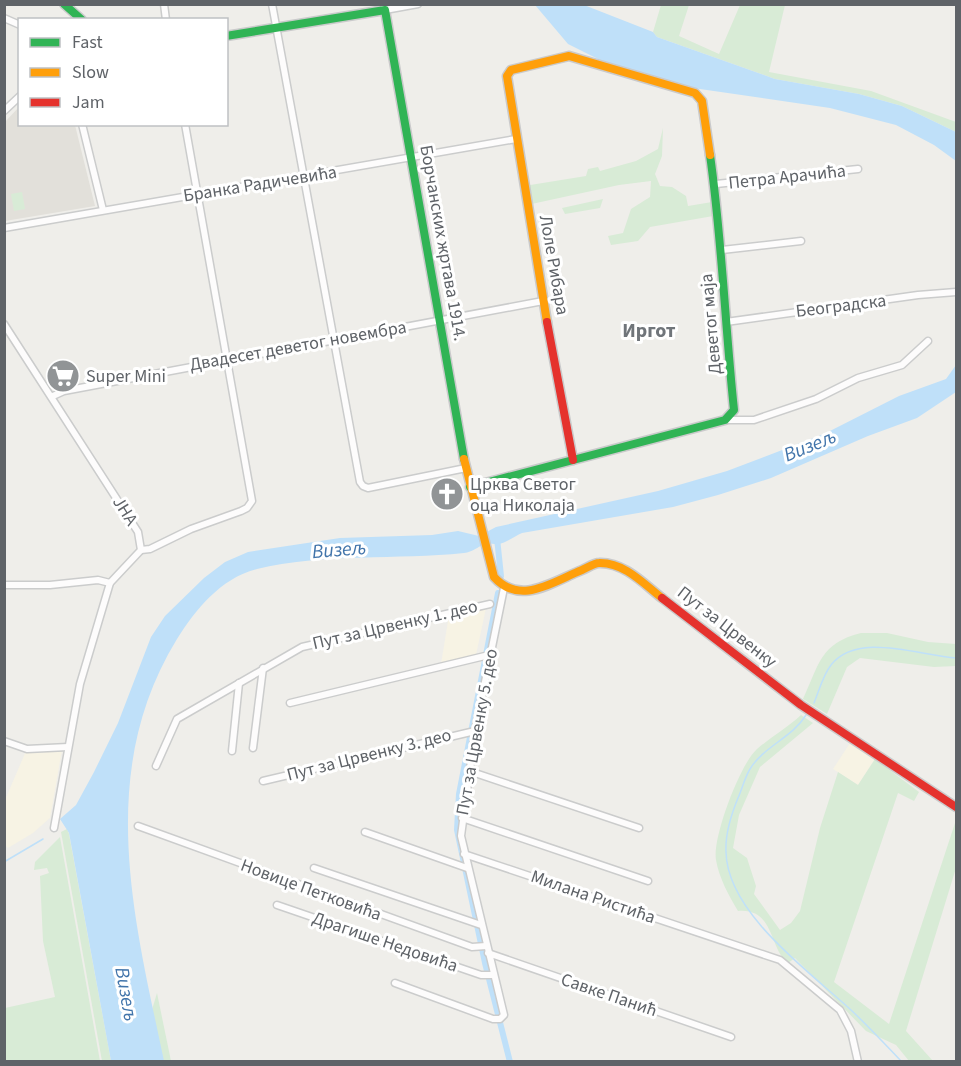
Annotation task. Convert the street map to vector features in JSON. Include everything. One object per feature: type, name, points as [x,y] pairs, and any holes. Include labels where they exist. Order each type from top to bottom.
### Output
[{"type":"street","points":[[63,4],[80,18]]},
{"type":"street","points":[[272,4],[360,482],[368,488],[466,468]]},
{"type":"street","points":[[228,36],[385,7],[418,4]]},
{"type":"street","name":"Борчанских жртава 1914.","points":[[385,7],[466,468],[484,545],[494,576],[504,588]]},
{"type":"street","points":[[4,18],[18,24]]},
{"type":"street","name":"Деветог маја","points":[[507,76],[511,70],[569,56],[698,95],[703,106],[716,184],[723,250],[726,322],[735,405],[725,420]]},
{"type":"street","name":"Лоле Рибара","points":[[507,76],[543,301],[573,460]]},
{"type":"street","points":[[4,111],[18,98]]},
{"type":"street","points":[[82,126],[103,210]]},
{"type":"street","points":[[141,550],[150,549],[198,526],[241,512],[251,504],[252,497],[185,126]]},
{"type":"street","name":"Бранка Радичевића","points":[[4,228],[516,140]]},
{"type":"street","name":"Петра Арачића","points":[[716,184],[858,169]]},
{"type":"street","points":[[723,250],[801,241]]},
{"type":"street","name":"Београдска","points":[[726,322],[918,295],[957,292]]},
{"type":"street","name":"Двадесет деветог новембра","points":[[53,396],[64,391],[226,359],[543,301]]},
{"type":"street","name":"ЈНА","points":[[4,324],[53,396],[138,532],[141,550],[110,583],[80,684],[54,828]]},
{"type":"street","points":[[470,487],[725,420],[754,420],[816,399],[858,378],[898,367],[928,341]]},
{"type":"street","name":"Пут за Црвенку","points":[[504,588],[528,591],[598,563],[608,563],[625,569],[801,705],[957,807]]},
{"type":"street","points":[[4,585],[50,585],[98,580],[110,583]]},
{"type":"street","name":"Пут за Црвенку 5. део","points":[[394,984],[497,1019],[503,1017],[504,1012],[481,926],[461,836],[472,731],[486,656],[504,588]]},
{"type":"street","name":"Пут за Црвенку 1. део","points":[[156,766],[177,719],[302,646],[489,604]]},
{"type":"street","points":[[290,703],[486,656]]},
{"type":"street","points":[[253,748],[264,668]]},
{"type":"street","points":[[231,751],[239,682]]},
{"type":"street","name":"Пут за Црвенку 3. део","points":[[263,781],[472,731]]},
{"type":"street","points":[[4,741],[27,749],[68,747]]},
{"type":"street","points":[[469,771],[639,828]]},
{"type":"street","points":[[462,818],[648,880]]},
{"type":"street","name":"Новице Петковића","points":[[138,826],[472,947],[487,950]]},
{"type":"street","points":[[365,832],[467,868]]},
{"type":"street","name":"Милана Ристића","points":[[464,854],[780,960],[830,1000],[847,1020],[858,1062]]},
{"type":"street","points":[[314,868],[481,926]]},
{"type":"street","name":"Драгише Недовића","points":[[277,904],[481,975],[494,975]]},
{"type":"street","name":"Савке Панић","points":[[487,950],[731,1037]]},
{"type":"shaded area","points":[[18,108],[18,126],[75,126],[95,206],[5,221],[5,122]]},
{"type":"shaded area","points":[[486,608],[476,655],[441,664],[449,615]]},
{"type":"shaded area","points":[[850,743],[875,759],[858,785],[833,769]]},
{"type":"shaded area","points":[[62,750],[50,818],[33,833],[8,848],[5,845],[5,800],[26,751]]},
{"type":"green space","points":[[661,5],[689,5],[679,36],[719,54],[740,5],[785,5],[769,72],[871,91],[956,122],[956,132],[902,106],[859,94],[775,79],[657,37],[653,32]]},
{"type":"green space","points":[[663,128],[662,156],[655,174],[660,186],[672,187],[686,196],[688,206],[718,201],[719,215],[650,227],[638,241],[611,245],[608,236],[623,233],[631,209],[650,197],[651,181],[619,185],[527,205],[524,186],[586,176],[588,169],[598,167],[600,171],[636,161],[658,149]]},
{"type":"green space","points":[[22,192],[25,209],[14,211],[11,194]]},
{"type":"green space","points":[[603,199],[600,208],[565,214],[562,208]]},
{"type":"green space","points":[[861,633],[887,633],[928,642],[956,644],[956,666],[934,667],[860,658],[847,667],[827,714],[803,699],[818,666],[829,649],[847,637]]},
{"type":"green space","points":[[801,715],[813,723],[760,767],[739,815],[733,848],[747,858],[756,886],[754,894],[780,930],[791,923],[800,911],[820,828],[838,772],[858,785],[875,759],[919,792],[914,801],[898,793],[834,982],[889,1024],[956,820],[956,868],[906,1031],[933,1061],[909,1061],[896,1045],[866,1031],[795,958],[788,963],[777,949],[765,922],[750,912],[738,911],[717,867],[718,835],[729,802],[750,757]]},
{"type":"green space","points":[[67,829],[111,1061],[102,1061],[61,832]]},
{"type":"green space","points":[[60,837],[100,1061],[5,1061],[5,1008],[55,997],[43,941],[40,876],[49,873],[47,868],[34,870],[35,862]]},
{"type":"green space","points":[[157,993],[171,1061],[161,1061],[151,1013]]},
{"type":"water","points":[[535,5],[584,5],[653,32],[657,37],[775,79],[859,94],[902,106],[956,132],[956,161],[934,145],[896,125],[830,108],[693,88],[600,60],[568,44]]},
{"type":"water","name":"Визељ","points":[[956,365],[956,392],[917,418],[868,436],[771,478],[718,495],[673,507],[522,533],[507,541],[496,544],[487,543],[464,553],[334,559],[282,564],[244,573],[221,587],[201,606],[184,628],[152,690],[136,741],[129,794],[128,847],[133,900],[164,1061],[111,1061],[69,833],[60,819],[76,805],[94,772],[118,723],[151,637],[165,616],[204,578],[225,562],[248,552],[340,538],[432,535],[458,531],[479,536],[496,527],[658,491],[727,471],[824,434],[899,396],[946,379]]},
{"type":"waterway","points":[[497,538],[501,576]]},
{"type":"waterway","points":[[498,593],[459,794],[457,830],[485,963],[510,1062]]},
{"type":"waterway","points":[[814,703],[823,678],[831,665],[843,655],[857,649],[890,648],[956,658]]},
{"type":"waterway","points":[[806,715],[793,730],[763,754],[748,772],[728,831],[726,852],[730,875],[740,897],[755,919],[774,940],[851,1010],[902,1062]]},
{"type":"waterway","points":[[4,862],[43,839]]},
{"type":"traffic: fast","points":[[64,4],[80,18]]},
{"type":"traffic: fast","points":[[228,36],[385,10],[464,459]]},
{"type":"traffic: fast","points":[[470,487],[725,420],[734,410],[718,218],[710,155]]},
{"type":"traffic: slow","points":[[547,322],[507,76],[511,70],[569,56],[695,93],[702,101],[710,155]]},
{"type":"traffic: slow","points":[[464,459],[494,577],[504,586],[514,590],[536,589],[599,563],[625,570],[662,598]]},
{"type":"traffic: jam","points":[[547,322],[573,460]]},
{"type":"traffic: jam","points":[[662,598],[801,705],[956,807]]},
{"type":"place","name":"Super Mini","points":[[63,376]]},
{"type":"place","name":"Црква Светог оца Николаја","points":[[447,494]]},
{"type":"district","name":"Иргот","points":[[649,331]]}]
